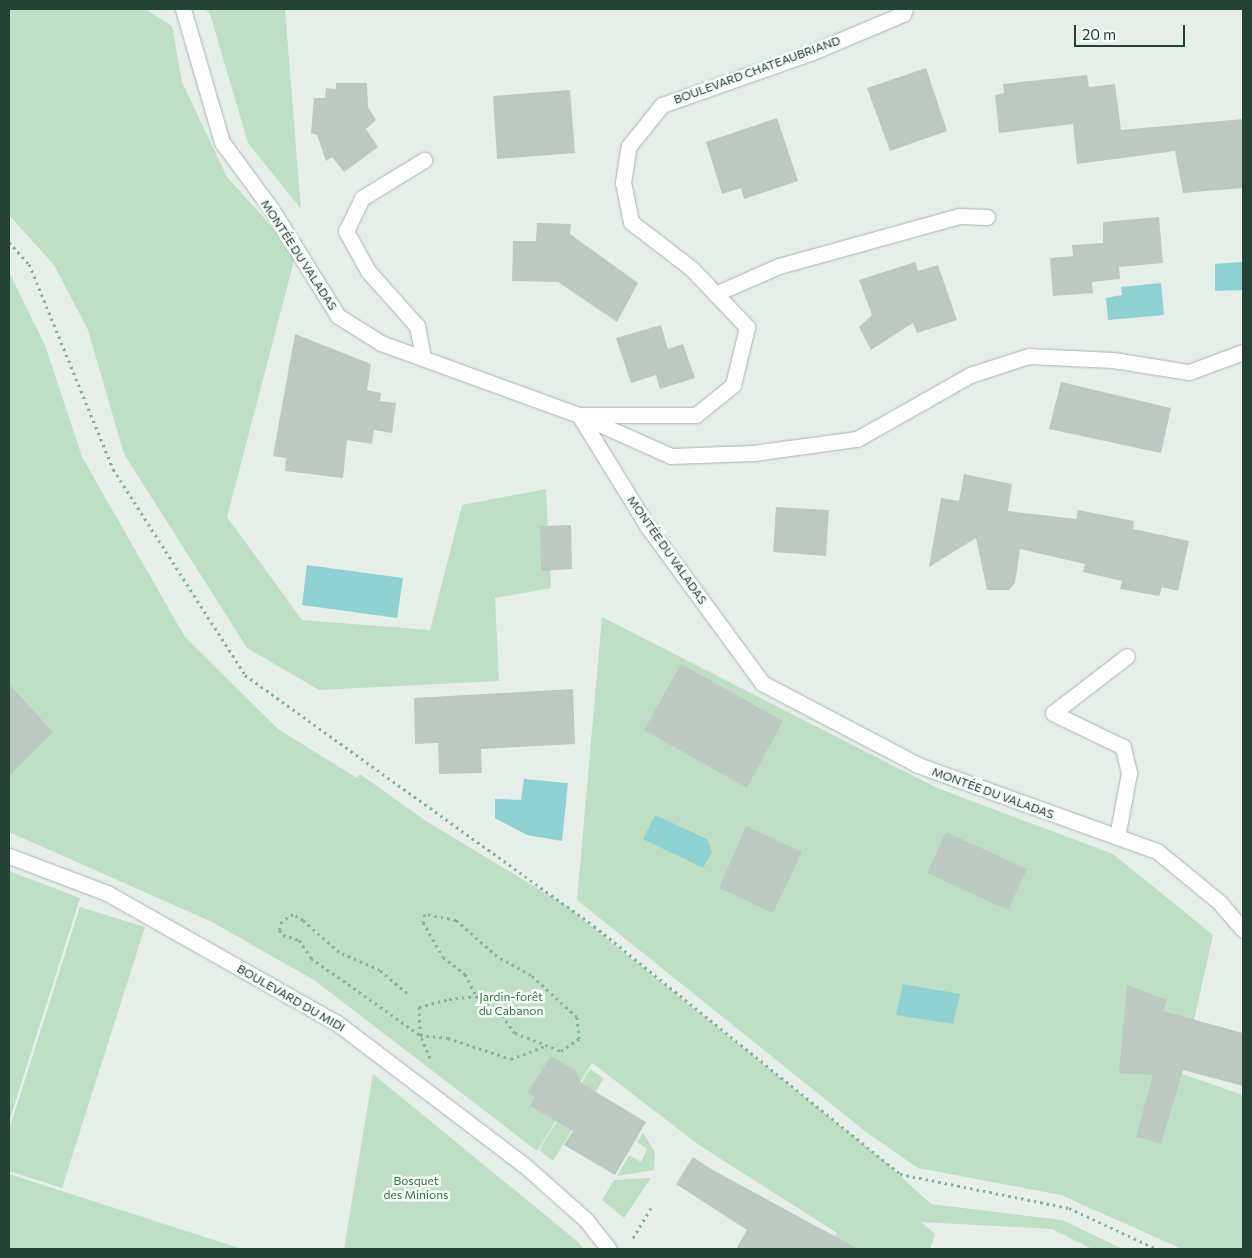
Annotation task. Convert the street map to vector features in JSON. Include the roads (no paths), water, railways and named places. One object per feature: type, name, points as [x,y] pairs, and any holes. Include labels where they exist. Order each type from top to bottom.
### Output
[{"type":"street","name":"MONTÉE DU VALADAS","points":[[183,9],[222,142],[272,210],[338,316],[381,343],[579,415],[648,527],[762,683],[918,765],[1157,851],[1219,902],[1243,930]]},
{"type":"street","name":"BOULEVARD CHATEAUBRIAND","points":[[579,415],[696,415],[733,385],[747,327],[692,269],[631,222],[623,182],[629,146],[662,105],[810,52],[903,14],[904,9]]},
{"type":"street","points":[[423,357],[417,326],[368,271],[346,231],[362,198],[424,160]]},
{"type":"street","points":[[716,294],[779,266],[959,216],[987,218]]},
{"type":"street","points":[[579,415],[671,456],[753,453],[857,439],[970,375],[1029,356],[1113,360],[1190,372],[1243,352]]},
{"type":"street","points":[[1117,837],[1129,773],[1123,747],[1053,713],[1127,656]]},
{"type":"street","name":"BOULEVARD DU MIDI","points":[[9,856],[107,893],[338,1023],[523,1164],[586,1220],[609,1249]]},
{"type":"water","points":[[1243,262],[1243,290],[1215,291],[1215,264]]},
{"type":"water","points":[[1161,283],[1164,315],[1108,320],[1106,298],[1122,295],[1121,287]]},
{"type":"water","points":[[307,565],[403,578],[397,618],[302,605]]},
{"type":"water","points":[[524,779],[568,783],[562,841],[527,835],[495,818],[495,799],[521,800]]},
{"type":"water","points":[[655,815],[707,839],[712,852],[703,868],[643,839]]},
{"type":"water","points":[[903,984],[960,994],[953,1024],[896,1015]]},
{"type":"park label","name":"Jardin-forêt du Cabanon","points":[[511,1004]]},
{"type":"park label","name":"Bosquet des Minions","points":[[416,1188]]}]
